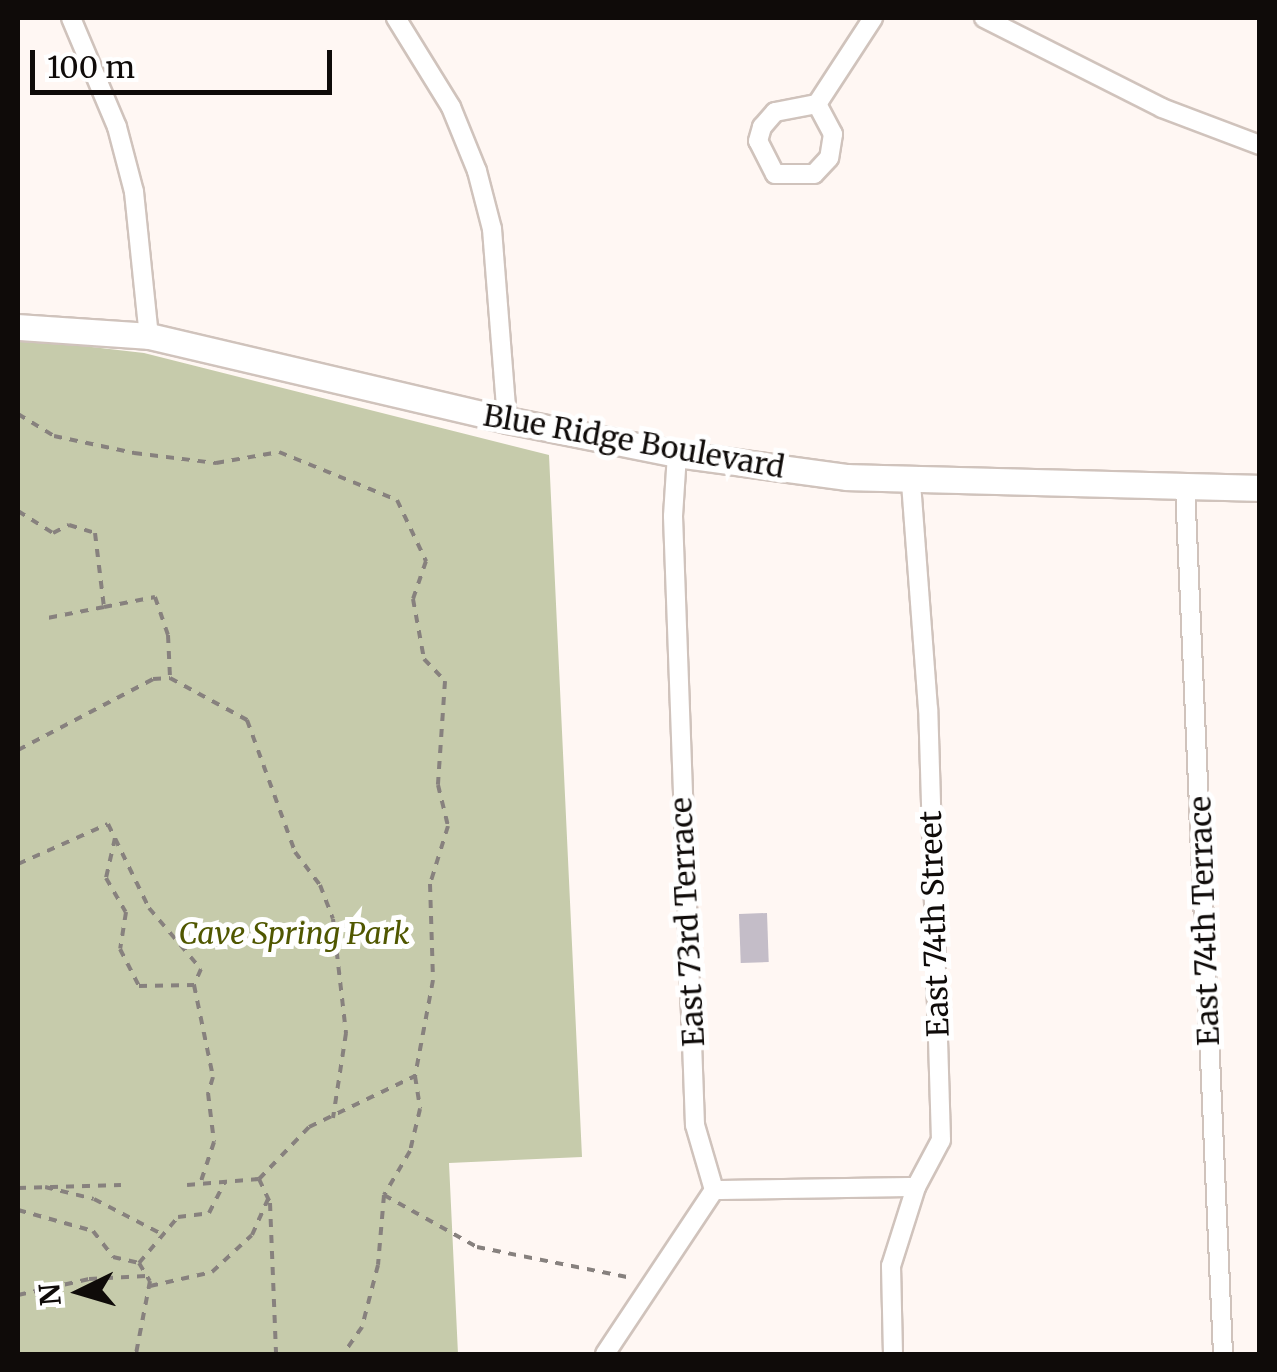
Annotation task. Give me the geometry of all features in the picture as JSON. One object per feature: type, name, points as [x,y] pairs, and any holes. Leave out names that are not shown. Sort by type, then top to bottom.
[{"type":"main road","name":"Blue Ridge Boulevard","points":[[18,326],[149,336],[507,420],[678,454],[911,484],[1260,488]]},
{"type":"street","points":[[71,18],[117,128],[134,192],[149,336]]},
{"type":"street","points":[[396,18],[452,106],[477,170],[492,229],[507,420]]},
{"type":"street","points":[[817,104],[833,134],[828,158],[814,174],[775,174],[758,141],[762,127],[776,112],[817,104],[873,18]]},
{"type":"street","points":[[984,18],[1162,108],[1260,145]]},
{"type":"street","name":"East 73rd Terrace","points":[[678,454],[673,516],[695,1125],[714,1190]]},
{"type":"street","name":"East 74th Street","points":[[894,1354],[891,1266],[916,1187],[941,1140],[928,726],[911,484]]},
{"type":"street","name":"East 74th Terrace","points":[[1185,487],[1223,1354]]},
{"type":"street","points":[[605,1354],[714,1190],[916,1187]]},
{"type":"path","points":[[18,414],[54,436],[134,454],[216,463],[279,452],[396,500],[426,561],[413,599],[424,659],[446,681],[438,785],[448,826],[430,884],[432,980],[416,1076],[420,1108],[410,1151],[384,1194],[374,1280],[362,1327],[343,1354]]},
{"type":"path","points":[[18,511],[53,533],[68,525],[95,533],[104,608]]},
{"type":"path","points":[[42,620],[155,597],[168,635],[170,678]]},
{"type":"path","points":[[18,750],[138,682],[170,678],[246,720],[295,852],[320,886],[333,919],[346,1032],[333,1118]]},
{"type":"path","points":[[18,864],[108,824],[149,908],[201,968],[194,985],[214,1077],[208,1093],[214,1142],[200,1184]]},
{"type":"path","points":[[115,836],[106,878],[126,912],[120,949],[132,974],[139,986],[194,985]]},
{"type":"path","points":[[187,1185],[260,1179],[310,1127],[416,1076]]},
{"type":"path","points":[[260,1179],[268,1199],[276,1354]]},
{"type":"path","points":[[138,1263],[160,1233],[178,1217],[209,1213],[225,1182]]},
{"type":"path","points":[[18,1188],[121,1185]]},
{"type":"path","points":[[45,1187],[94,1199],[160,1233]]},
{"type":"path","points":[[384,1194],[477,1246],[650,1282]]},
{"type":"path","points":[[150,1286],[212,1272],[252,1236],[268,1199]]},
{"type":"path","points":[[18,1210],[93,1231],[113,1257],[138,1263],[150,1286],[136,1354]]},
{"type":"path","points":[[18,1296],[89,1279],[147,1276]]},
{"type":"green space","name":"Cave Spring Park","points":[[31,340],[144,353],[549,455],[582,1157],[449,1163],[458,1354],[18,1354],[18,342]]},
{"type":"building","points":[[767,913],[769,962],[741,963],[739,914]]}]
